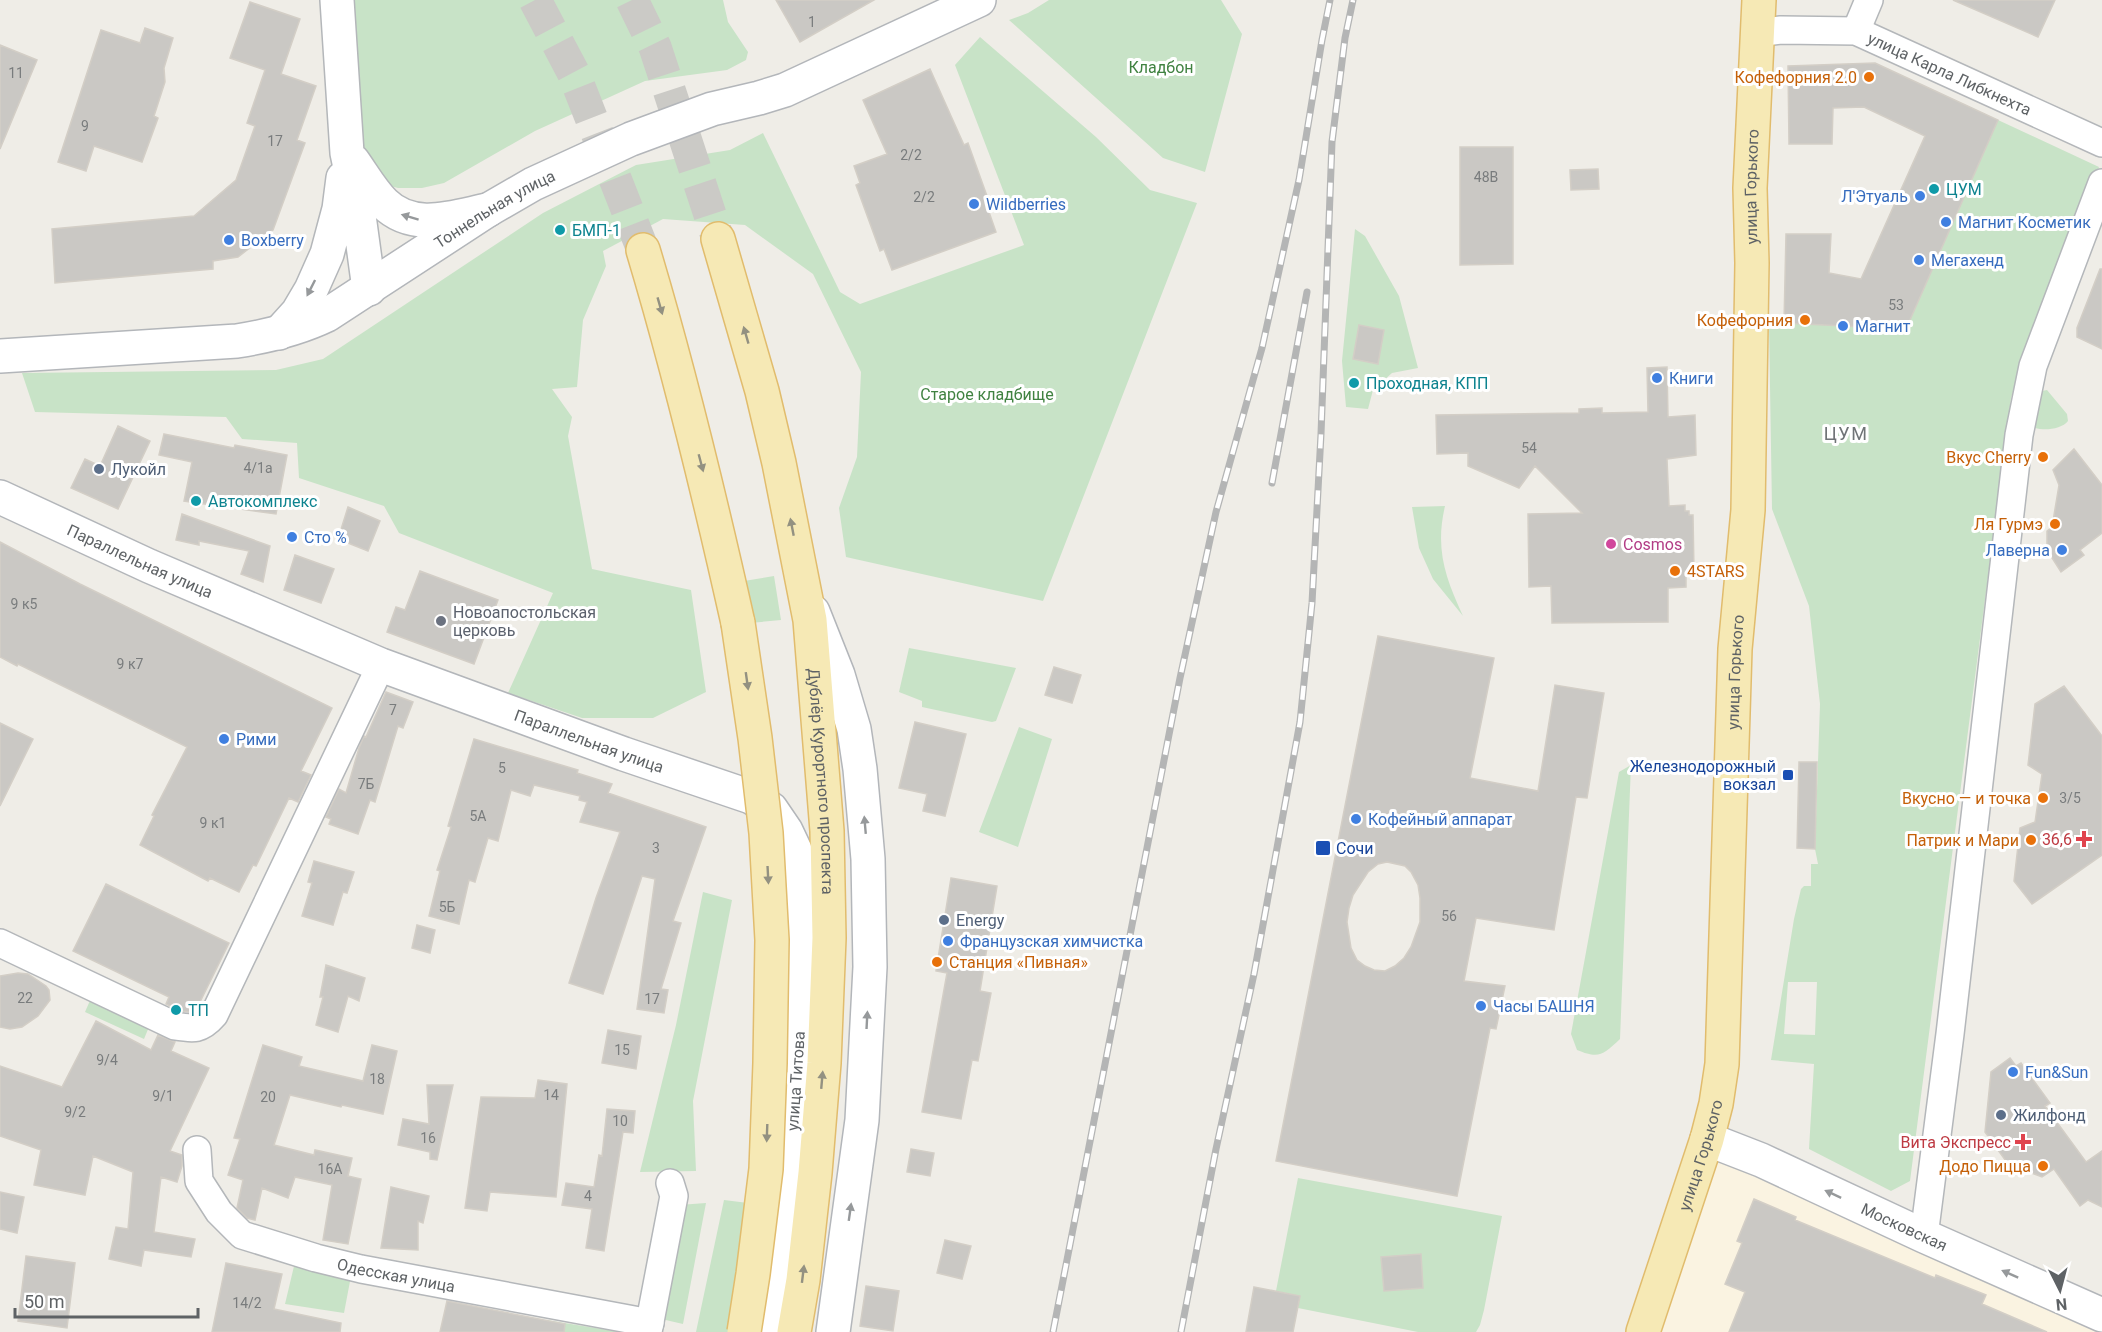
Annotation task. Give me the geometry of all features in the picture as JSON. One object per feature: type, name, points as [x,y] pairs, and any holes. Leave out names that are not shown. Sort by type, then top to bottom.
[{"type":"main road","points":[[337,0],[346,153],[357,201],[360,294]]},
{"type":"main road","name":"Тоннельная улица","points":[[0,356],[237,341],[306,325],[360,294],[488,210],[533,184],[631,139],[712,109],[785,90],[979,0]]},
{"type":"main road","name":"улица Горького","points":[[1643,1332],[1707,1139],[1716,1104],[1722,1064],[1735,649],[1748,510],[1752,263],[1750,188],[1759,0]]},
{"type":"main road","points":[[279,333],[298,312],[327,254],[339,209],[346,153]]},
{"type":"main road","points":[[346,153],[386,204],[405,216],[428,221],[488,210]]},
{"type":"main road","points":[[339,209],[344,276],[360,294]]},
{"type":"main road","name":"Дублёр Курортного проспекта","points":[[718,239],[774,443],[803,584],[810,620],[824,784],[829,938],[824,1063],[815,1173],[803,1280],[794,1332]]},
{"type":"main road","points":[[644,250],[705,476],[738,623],[766,833],[772,940],[766,1169],[744,1332]]},
{"type":"main road","name":"Параллельная улица","points":[[0,497],[159,570],[381,665],[624,754],[751,797],[771,809],[786,831]]},
{"type":"main road","points":[[803,584],[838,675],[854,729],[868,859],[870,967],[862,1120],[833,1332]]},
{"type":"main road","name":"улица Титова","points":[[768,1332],[777,1274],[801,1057],[797,872],[795,850],[786,831]]},
{"type":"main road","name":"Московская","points":[[1707,1139],[1761,1160],[2102,1315]]},
{"type":"street","points":[[1856,31],[1869,0]]},
{"type":"street","name":"улица Карла Либкнехта","points":[[1757,33],[1781,30],[1856,31],[2102,142]]},
{"type":"street","points":[[1924,1236],[1949,1046],[2019,435],[2033,366],[2102,183]]},
{"type":"street","points":[[0,942],[175,1026],[199,1028],[207,1023],[214,1015],[381,665]]},
{"type":"street","name":"Одесская улица","points":[[197,1150],[199,1181],[219,1212],[242,1235],[361,1269],[649,1327],[674,1196],[670,1183]]},
{"type":"shaded area","points":[[1714,1155],[2102,1328],[2102,1332],[1659,1332]]},
{"type":"green space","points":[[352,0],[723,0],[728,22],[748,52],[746,60],[727,70],[645,81],[535,131],[444,183],[422,188],[398,188],[383,184],[357,141]]},
{"type":"green space","name":"Кладбон","points":[[1049,0],[1221,0],[1242,34],[1205,172],[1163,158],[1009,20],[1028,13]]},
{"type":"green space","name":"Старое кладбище","points":[[980,37],[1096,137],[1150,190],[1197,203],[1043,601],[846,557],[839,508],[857,457],[861,372],[813,274],[745,225],[663,219],[603,251],[606,266],[583,320],[577,387],[552,389],[572,417],[568,436],[592,569],[691,590],[706,692],[653,718],[582,718],[508,693],[553,593],[399,533],[384,506],[299,478],[297,443],[242,439],[226,417],[35,412],[22,373],[276,370],[323,359],[543,213],[636,165],[730,150],[763,133],[840,292],[860,304],[1024,245],[955,65]]},
{"type":"green space","points":[[1998,120],[2099,167],[2029,341],[2011,398],[1910,1181],[1891,1191],[1809,1149],[1814,1064],[1771,1060],[1801,889],[1804,886],[1811,886],[1811,864],[1818,864],[1815,849],[1820,704],[1809,606],[1772,509],[1769,324],[1906,329]],"holes":[[[1788,982],[1817,982],[1815,1035],[1784,1034]]]},
{"type":"green space","points":[[1355,229],[1365,236],[1399,296],[1418,368],[1392,373],[1373,390],[1368,409],[1346,407],[1342,361]]},
{"type":"green space","points":[[2047,390],[2067,414],[2068,421],[2053,429],[2035,428],[2034,423],[2042,391]]},
{"type":"green space","points":[[1445,506],[1441,536],[1444,562],[1451,588],[1463,616],[1433,579],[1419,548],[1412,507]]},
{"type":"green space","points":[[774,576],[781,620],[750,623],[744,581]]},
{"type":"green space","points":[[909,648],[1016,668],[996,721],[922,707],[922,701],[899,692]]},
{"type":"green space","points":[[1019,727],[1052,739],[1018,847],[979,832]]},
{"type":"green space","points":[[1631,765],[1620,1039],[1605,1052],[1596,1055],[1577,1050],[1571,1034],[1619,772]]},
{"type":"green space","points":[[703,892],[732,900],[693,1101],[696,1171],[640,1172],[676,1025]]},
{"type":"green space","points":[[92,996],[151,1022],[144,1039],[85,1012]]},
{"type":"green space","points":[[1298,1178],[1502,1216],[1484,1310],[1476,1332],[1418,1332],[1298,1308],[1300,1296],[1276,1291]]},
{"type":"green space","points":[[724,1200],[748,1203],[729,1332],[696,1332]]},
{"type":"green space","points":[[706,1203],[683,1324],[657,1318],[679,1205]]},
{"type":"green space","points":[[295,1262],[351,1276],[344,1313],[285,1304]]},
{"type":"green space","points":[[546,1320],[620,1332],[542,1332]]},
{"type":"building","points":[[776,0],[874,0],[800,42]]},
{"type":"building","points":[[1953,0],[2055,0],[2038,37]]},
{"type":"building","points":[[250,2],[300,19],[281,74],[316,86],[297,140],[305,143],[273,230],[238,257],[213,261],[213,269],[55,283],[52,229],[194,216],[236,180],[255,126],[247,123],[265,70],[230,58]]},
{"type":"building","points":[[145,28],[173,38],[164,68],[165,82],[154,116],[158,118],[142,162],[94,146],[86,171],[58,162],[101,30],[140,43]]},
{"type":"building","points":[[0,45],[37,60],[0,149]]},
{"type":"building","name":"ЦУМ","points":[[1875,63],[1998,120],[1906,329],[1784,323],[1786,234],[1831,234],[1829,273],[1861,279],[1925,136],[1864,107],[1833,108],[1832,144],[1789,144],[1788,66]]},
{"type":"building","points":[[930,69],[964,145],[968,143],[992,210],[989,212],[996,232],[892,270],[884,249],[880,251],[856,185],[860,183],[854,166],[887,154],[863,100]]},
{"type":"building","points":[[1460,147],[1513,147],[1513,264],[1460,265]]},
{"type":"building","points":[[1598,169],[1599,189],[1571,190],[1570,170]]},
{"type":"building","points":[[2100,269],[2102,269],[2102,349],[2077,337],[2077,328]]},
{"type":"building","points":[[1359,325],[1384,330],[1378,364],[1353,359]]},
{"type":"building","points":[[1667,367],[1668,417],[1695,415],[1696,455],[1667,459],[1669,506],[1685,505],[1685,511],[1693,515],[1694,572],[1686,573],[1686,587],[1668,588],[1668,622],[1552,623],[1551,586],[1529,587],[1528,514],[1582,513],[1535,466],[1519,488],[1468,466],[1468,453],[1437,454],[1436,415],[1579,413],[1579,409],[1602,408],[1602,413],[1648,412],[1647,368]]},
{"type":"building","name":"Лукойл","points":[[118,426],[150,441],[118,509],[71,488],[85,459],[100,466]]},
{"type":"building","points":[[164,434],[234,448],[235,445],[287,455],[276,514],[184,501],[192,462],[159,455]]},
{"type":"building","points":[[2074,449],[2102,485],[2102,533],[2080,550],[2084,555],[2061,572],[2047,550],[2047,531],[2052,527],[2059,485],[2053,470]]},
{"type":"building","points":[[348,507],[380,521],[368,551],[338,539]]},
{"type":"building","points":[[182,514],[270,546],[263,582],[241,574],[249,551],[199,541],[199,545],[176,540]]},
{"type":"building","points":[[0,542],[332,708],[301,771],[311,775],[298,802],[289,798],[256,866],[253,865],[239,892],[210,878],[208,881],[140,845],[154,816],[152,815],[187,747],[0,657]]},
{"type":"building","points":[[295,555],[334,569],[321,603],[284,590]]},
{"type":"building","name":"Новоапостольская церковь","points":[[420,571],[498,600],[474,664],[387,632],[396,607],[405,610]]},
{"type":"building","name":"Сочи","points":[[1378,636],[1494,658],[1470,778],[1538,791],[1555,685],[1604,693],[1587,798],[1576,797],[1554,930],[1476,918],[1464,981],[1505,986],[1496,1029],[1490,1028],[1457,1196],[1276,1161]],"holes":[[[1387,862],[1405,866],[1418,885],[1420,922],[1411,947],[1404,958],[1385,971],[1374,970],[1357,960],[1351,948],[1347,922],[1349,908],[1353,895],[1368,872],[1378,864]]]},
{"type":"building","points":[[1054,667],[1081,675],[1072,703],[1045,695]]},
{"type":"building","points":[[2064,686],[2102,736],[2102,855],[2032,904],[2014,881],[2020,828],[2035,822],[2042,774],[2028,765],[2035,704]]},
{"type":"building","points":[[386,692],[413,702],[403,728],[398,726],[375,802],[370,800],[358,834],[329,824],[331,819],[326,817],[339,789],[346,793],[359,748]]},
{"type":"building","points":[[915,722],[966,734],[945,816],[923,811],[927,794],[899,788]]},
{"type":"building","points":[[0,723],[33,739],[0,806]]},
{"type":"building","points":[[474,739],[578,770],[577,773],[612,784],[608,793],[706,827],[673,921],[681,923],[661,989],[668,990],[664,1013],[637,1009],[655,879],[642,876],[603,994],[569,983],[620,832],[580,822],[587,802],[579,800],[580,796],[534,785],[530,796],[511,790],[498,841],[488,838],[475,882],[469,880],[459,924],[429,916],[440,871],[437,870],[451,827],[448,826]]},
{"type":"building","points":[[1799,762],[1817,762],[1815,849],[1797,848]]},
{"type":"building","points":[[314,861],[354,872],[347,893],[343,892],[333,925],[302,916],[312,883],[308,882]]},
{"type":"building","points":[[951,878],[997,886],[980,991],[991,993],[978,1061],[972,1060],[961,1119],[922,1112],[947,973],[936,971]]},
{"type":"building","points":[[106,884],[229,943],[196,1010],[191,1008],[190,1012],[180,1011],[166,1004],[169,997],[73,951]]},
{"type":"building","points":[[417,925],[435,930],[430,953],[412,948]]},
{"type":"building","points":[[326,965],[365,978],[359,1001],[348,996],[338,1032],[316,1025],[323,997],[320,997]]},
{"type":"building","points":[[28,974],[46,986],[50,1000],[38,1016],[22,1027],[10,1029],[0,1027],[0,976]]},
{"type":"building","points":[[96,1021],[151,1050],[158,1035],[175,1042],[171,1051],[209,1068],[170,1151],[182,1155],[182,1166],[177,1182],[161,1177],[154,1232],[195,1239],[191,1257],[144,1250],[141,1266],[109,1259],[116,1227],[128,1229],[133,1172],[93,1156],[85,1195],[34,1185],[41,1150],[0,1136],[0,1066],[62,1087]]},
{"type":"building","points":[[608,1030],[641,1036],[636,1069],[602,1063]]},
{"type":"building","points":[[263,1045],[302,1057],[299,1066],[363,1081],[372,1045],[397,1051],[383,1114],[290,1095],[274,1145],[314,1155],[315,1150],[352,1158],[348,1176],[361,1179],[348,1244],[323,1240],[332,1185],[295,1177],[288,1198],[262,1188],[255,1220],[247,1218],[237,1208],[243,1180],[228,1175],[240,1139],[234,1138]]},
{"type":"building","points":[[2010,1058],[2016,1066],[2021,1063],[2050,1103],[2045,1106],[2086,1162],[2102,1151],[2102,1207],[2088,1200],[2080,1206],[2054,1169],[2042,1177],[2008,1164],[1985,1132],[1991,1072]]},
{"type":"building","points":[[538,1080],[567,1084],[556,1197],[490,1192],[487,1211],[465,1208],[481,1097],[535,1098]]},
{"type":"building","points":[[427,1085],[453,1085],[437,1160],[430,1159],[430,1152],[398,1145],[403,1119],[429,1124]]},
{"type":"building","points":[[607,1109],[635,1111],[633,1133],[623,1132],[604,1251],[586,1248],[592,1209],[562,1205],[566,1183],[594,1187],[599,1155],[602,1156]]},
{"type":"building","points":[[911,1149],[934,1153],[930,1176],[907,1172]]},
{"type":"building","points":[[391,1187],[429,1196],[423,1223],[418,1221],[418,1250],[381,1248]]},
{"type":"building","points":[[0,1192],[24,1197],[17,1233],[0,1229]]},
{"type":"building","points":[[1754,1199],[1796,1217],[1795,1220],[1935,1278],[1936,1275],[1986,1295],[1982,1304],[2047,1332],[1729,1332],[1745,1292],[1725,1284],[1742,1243],[1737,1241]]},
{"type":"building","points":[[945,1240],[971,1246],[962,1279],[937,1273]]},
{"type":"building","points":[[1421,1254],[1423,1288],[1384,1291],[1381,1257]]},
{"type":"building","points":[[26,1256],[75,1263],[67,1328],[18,1321]]},
{"type":"building","points":[[226,1263],[282,1274],[274,1309],[341,1323],[340,1332],[212,1332]]},
{"type":"building","points":[[866,1286],[899,1291],[893,1331],[860,1326]]},
{"type":"building","points":[[1254,1287],[1300,1296],[1293,1332],[1246,1332]]},
{"type":"building","points":[[447,1301],[565,1324],[564,1332],[440,1332]]},
{"type":"tunnel","points":[[535,0],[574,74],[643,250]]},
{"type":"tunnel","points":[[632,0],[655,47],[718,239]]},
{"type":"railway","points":[[1053,1332],[1180,678],[1216,512],[1262,348],[1299,180],[1330,0]]},
{"type":"railway","points":[[1181,1332],[1216,1149],[1254,974],[1300,722],[1312,603],[1332,142],[1345,38],[1353,0]]},
{"type":"railway","points":[[1272,483],[1307,292]]},
{"type":"place","name":"Кофефорния 2.0","points":[[1869,77]]},
{"type":"place","name":"ЦУМ","points":[[1934,189]]},
{"type":"place","name":"Л'Этуаль","points":[[1920,196]]},
{"type":"place","name":"Wildberries","points":[[974,204]]},
{"type":"place","name":"Магнит Косметик","points":[[1946,222]]},
{"type":"place","name":"БМП-1","points":[[560,230]]},
{"type":"place","name":"Boxberry","points":[[229,240]]},
{"type":"place","name":"Мегахенд","points":[[1919,260]]},
{"type":"place","name":"Кофефорния","points":[[1805,320]]},
{"type":"place","name":"Магнит","points":[[1843,326]]},
{"type":"place","name":"Книги","points":[[1657,378]]},
{"type":"place","name":"Проходная, КПП","points":[[1354,383]]},
{"type":"place","name":"Вкус Cherry","points":[[2043,457]]},
{"type":"place","name":"Лукойл","points":[[99,469]]},
{"type":"place","name":"Автокомплекс","points":[[196,501]]},
{"type":"place","name":"Ля Гурмэ","points":[[2055,524]]},
{"type":"place","name":"Сто %","points":[[292,537]]},
{"type":"place","name":"Cosmos","points":[[1611,544]]},
{"type":"place","name":"Лаверна","points":[[2062,550]]},
{"type":"place","name":"4STARS","points":[[1675,571]]},
{"type":"place","name":"Новоапостольская церковь","points":[[441,621]]},
{"type":"place","name":"Рими","points":[[224,739]]},
{"type":"place","name":"Железнодорожный вокзал","points":[[1788,775]]},
{"type":"place","name":"Вкусно — и точка","points":[[2043,798]]},
{"type":"place","name":"Кофейный аппарат","points":[[1356,819]]},
{"type":"place","name":"36,6","points":[[2084,839]]},
{"type":"place","name":"Патрик и Мари","points":[[2031,840]]},
{"type":"place","name":"Сочи","points":[[1323,848]]},
{"type":"place","name":"Energy","points":[[944,920]]},
{"type":"place","name":"Французская химчистка","points":[[948,941]]},
{"type":"place","name":"Станция «Пивная»","points":[[937,962]]},
{"type":"place","name":"Часы БАШНЯ","points":[[1481,1006]]},
{"type":"place","name":"ТП","points":[[176,1010]]},
{"type":"place","name":"Fun&Sun","points":[[2013,1072]]},
{"type":"place","name":"Жилфонд","points":[[2001,1115]]},
{"type":"place","name":"Вита Экспресс","points":[[2023,1142]]},
{"type":"place","name":"Додо Пицца","points":[[2043,1166]]},
{"type":"district","name":"ЦУМ","points":[[1846,433]]}]
